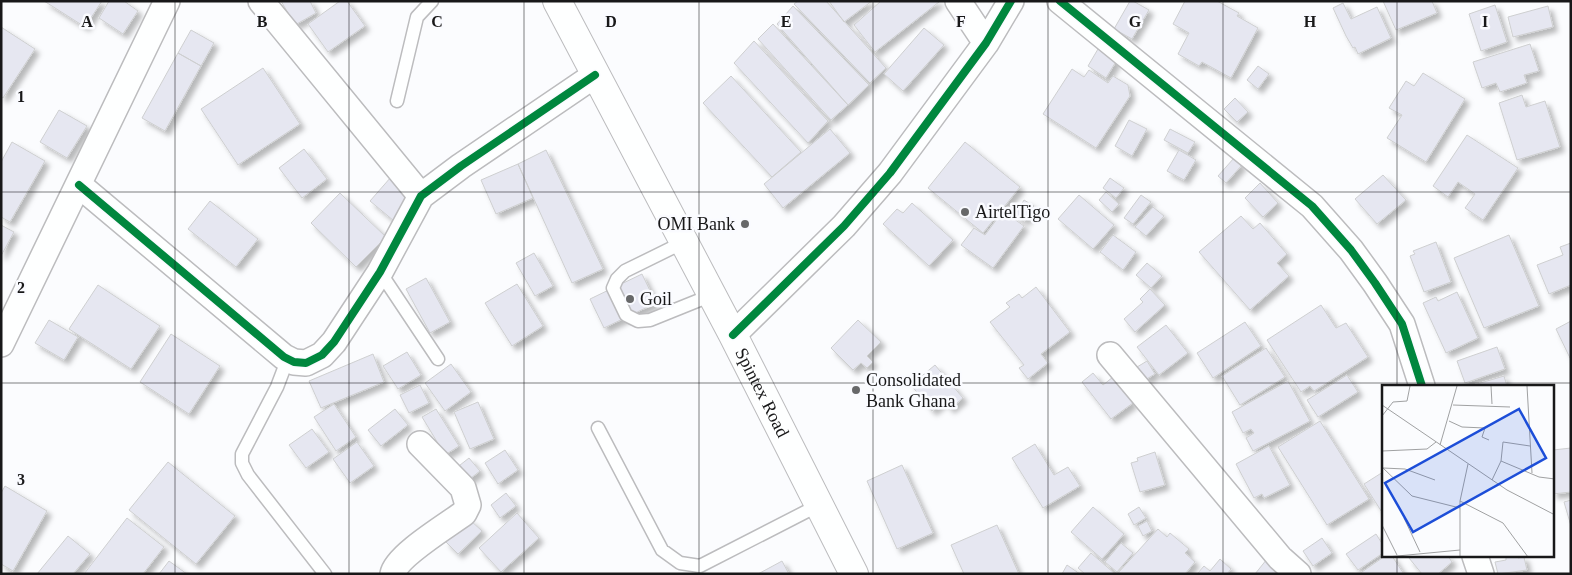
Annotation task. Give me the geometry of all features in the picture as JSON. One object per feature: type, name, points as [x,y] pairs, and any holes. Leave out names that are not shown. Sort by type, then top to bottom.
[{"type":"main road","name":"Spintex Road","points":[[557,1],[733,335],[854,574]]},
{"type":"street","points":[[1,344],[167,1]]},
{"type":"street","points":[[261,1],[420,196]]},
{"type":"street","points":[[958,1],[986,43]]},
{"type":"street","points":[[733,335],[844,226],[890,173],[986,43],[1011,1]]},
{"type":"street","points":[[1060,1],[1312,206],[1351,250],[1402,324],[1422,385]]},
{"type":"street","points":[[79,185],[288,358],[294,362],[306,363],[322,354],[334,342],[380,272],[420,196],[595,75]]},
{"type":"street","points":[[1110,355],[1280,558],[1298,574]]},
{"type":"street","points":[[393,574],[402,557],[464,513],[468,505],[463,488],[420,444]]},
{"type":"street","points":[[1476,558],[1481,574]]},
{"type":"lane","points":[[397,101],[416,17],[432,1]]},
{"type":"lane","points":[[684,242],[625,271],[617,279],[613,288],[626,315],[638,321],[650,320],[712,295]]},
{"type":"lane","points":[[380,272],[438,359]]},
{"type":"lane","points":[[288,358],[277,387],[242,454],[242,463],[248,475],[325,574]]},
{"type":"lane","points":[[598,428],[662,550],[680,563],[700,566],[819,505]]},
{"type":"building","points":[[44,1],[102,1],[85,27]]},
{"type":"building","points":[[109,1],[124,1],[138,11],[123,34],[99,18]]},
{"type":"building","points":[[281,1],[310,1],[316,13],[295,25]]},
{"type":"building","points":[[340,1],[347,1],[365,26],[328,52],[308,24]]},
{"type":"building","points":[[798,1],[826,1],[886,68],[870,83],[794,4]]},
{"type":"building","points":[[829,1],[872,1],[844,22]]},
{"type":"building","points":[[881,1],[939,2],[875,52],[854,25]]},
{"type":"building","points":[[1130,1],[1149,10],[1132,39],[1114,29]]},
{"type":"building","points":[[1185,1],[1217,1],[1239,13],[1237,16],[1258,28],[1231,78],[1202,62],[1199,66],[1178,54],[1189,33],[1173,24]]},
{"type":"building","points":[[1383,1],[1432,1],[1437,13],[1396,30]]},
{"type":"building","points":[[1343,3],[1351,19],[1377,7],[1391,38],[1358,54],[1346,36],[1333,8]]},
{"type":"building","points":[[1495,5],[1507,42],[1481,51],[1469,14]]},
{"type":"building","points":[[793,6],[869,85],[848,105],[777,24]]},
{"type":"building","points":[[1548,6],[1553,27],[1513,37],[1508,17]]},
{"type":"building","points":[[773,24],[848,105],[831,120],[758,39]]},
{"type":"building","points":[[1,27],[35,49],[3,98],[1,97]]},
{"type":"building","points":[[924,28],[944,45],[903,91],[884,74]]},
{"type":"building","points":[[191,30],[214,43],[201,66],[178,53]]},
{"type":"building","points":[[754,41],[828,121],[808,143],[734,63]]},
{"type":"building","points":[[1530,44],[1539,71],[1524,75],[1527,83],[1500,92],[1496,83],[1482,88],[1473,62]]},
{"type":"building","points":[[1098,49],[1117,60],[1106,78],[1088,66]]},
{"type":"building","points":[[178,53],[201,66],[165,131],[142,118]]},
{"type":"building","points":[[1258,66],[1269,74],[1258,89],[1247,80]]},
{"type":"building","points":[[263,68],[300,124],[238,165],[201,109]]},
{"type":"building","points":[[1072,69],[1084,77],[1089,70],[1108,83],[1113,76],[1128,85],[1130,96],[1096,148],[1043,114]]},
{"type":"building","points":[[1423,73],[1465,99],[1426,162],[1387,138],[1402,115],[1389,108],[1406,81],[1414,86]]},
{"type":"building","points":[[731,76],[801,152],[772,177],[703,103]]},
{"type":"building","points":[[1522,95],[1526,107],[1545,101],[1560,147],[1517,160],[1499,103]]},
{"type":"building","points":[[1235,98],[1248,112],[1237,122],[1224,109]]},
{"type":"building","points":[[59,110],[87,126],[67,158],[40,142]]},
{"type":"building","points":[[1129,120],[1147,129],[1132,156],[1115,146]]},
{"type":"building","points":[[830,129],[850,153],[783,208],[764,184]]},
{"type":"building","points":[[1170,129],[1195,142],[1188,153],[1164,140]]},
{"type":"building","points":[[1467,135],[1518,168],[1483,220],[1465,208],[1475,194],[1458,182],[1448,197],[1433,186]]},
{"type":"building","points":[[12,142],[45,161],[10,222],[1,217],[1,162]]},
{"type":"building","points":[[965,142],[1020,187],[983,233],[928,188]]},
{"type":"building","points":[[304,149],[327,179],[302,198],[279,168]]},
{"type":"building","points":[[546,150],[603,269],[572,283],[518,164]]},
{"type":"building","points":[[1179,150],[1196,160],[1184,180],[1167,171]]},
{"type":"building","points":[[1234,158],[1242,165],[1226,183],[1218,176]]},
{"type":"building","points":[[518,164],[533,198],[496,214],[481,180]]},
{"type":"building","points":[[1383,175],[1406,200],[1377,224],[1355,199]]},
{"type":"building","points":[[391,177],[415,197],[394,221],[370,201]]},
{"type":"building","points":[[1110,178],[1124,188],[1116,198],[1103,188]]},
{"type":"building","points":[[1260,183],[1278,203],[1263,217],[1245,198]]},
{"type":"building","points":[[1106,192],[1119,204],[1112,212],[1099,200]]},
{"type":"building","points":[[340,193],[386,237],[356,267],[311,223]]},
{"type":"building","points":[[1079,195],[1114,225],[1093,249],[1058,219]]},
{"type":"building","points":[[1141,195],[1151,202],[1133,224],[1124,218]]},
{"type":"building","points":[[1024,200],[1034,206],[1025,221],[1015,215]]},
{"type":"building","points":[[210,201],[258,239],[236,267],[188,229]]},
{"type":"building","points":[[912,203],[953,240],[929,266],[883,224],[897,209],[903,213]]},
{"type":"building","points":[[1153,207],[1164,216],[1146,236],[1135,227]]},
{"type":"building","points":[[1003,211],[1024,226],[993,268],[961,245],[974,228],[985,235]]},
{"type":"building","points":[[1241,216],[1253,229],[1260,223],[1287,254],[1277,263],[1289,276],[1250,310],[1199,252]]},
{"type":"building","points":[[1,225],[14,232],[1,256]]},
{"type":"building","points":[[1113,235],[1136,252],[1123,270],[1100,252]]},
{"type":"building","points":[[1509,235],[1539,306],[1484,328],[1454,258]]},
{"type":"building","points":[[1436,242],[1451,282],[1424,292],[1410,256],[1415,254],[1413,251]]},
{"type":"building","points":[[1571,243],[1571,285],[1549,294],[1537,265],[1563,255],[1560,247]]},
{"type":"building","points":[[534,253],[553,286],[535,296],[516,263]]},
{"type":"building","points":[[1147,263],[1162,276],[1151,288],[1136,275]]},
{"type":"building","points":[[642,274],[656,303],[604,328],[590,299]]},
{"type":"building","points":[[426,278],[450,322],[430,333],[406,289]]},
{"type":"building","points":[[517,284],[543,326],[512,346],[485,303]]},
{"type":"building","points":[[98,285],[160,326],[131,369],[69,329]]},
{"type":"building","points":[[1036,287],[1070,332],[1041,354],[1048,363],[1028,379],[1019,368],[1024,365],[990,322],[1010,307],[1006,303],[1019,294],[1022,298]]},
{"type":"building","points":[[1150,289],[1165,305],[1135,332],[1124,319],[1143,302],[1140,299]]},
{"type":"building","points":[[1457,292],[1478,338],[1446,353],[1423,303],[1436,297],[1438,301]]},
{"type":"building","points":[[1321,305],[1336,328],[1346,323],[1368,357],[1314,391],[1310,386],[1301,392],[1267,340]]},
{"type":"building","points":[[49,320],[78,337],[64,360],[35,343]]},
{"type":"building","points":[[858,320],[881,342],[867,356],[873,362],[867,368],[861,363],[853,370],[831,348]]},
{"type":"building","points":[[1571,321],[1571,358],[1570,358],[1556,329]]},
{"type":"building","points":[[1245,322],[1261,346],[1213,378],[1197,353]]},
{"type":"building","points":[[1166,325],[1188,353],[1159,375],[1137,347]]},
{"type":"building","points":[[171,334],[220,366],[189,414],[140,382]]},
{"type":"building","points":[[1497,347],[1505,369],[1465,383],[1457,361]]},
{"type":"building","points":[[1266,348],[1285,377],[1240,405],[1222,376]]},
{"type":"building","points":[[407,352],[421,375],[398,389],[383,366]]},
{"type":"building","points":[[373,354],[384,382],[321,408],[309,381]]},
{"type":"building","points":[[1147,361],[1155,374],[1145,380],[1137,367]]},
{"type":"building","points":[[451,364],[471,392],[445,411],[425,383]]},
{"type":"building","points":[[935,365],[963,398],[950,409],[944,401],[932,411],[911,385]]},
{"type":"building","points":[[1093,373],[1103,385],[1113,377],[1133,403],[1111,419],[1082,382]]},
{"type":"building","points":[[1347,375],[1358,392],[1318,417],[1307,400]]},
{"type":"building","points":[[1504,376],[1507,385],[1473,385]]},
{"type":"building","points":[[1288,381],[1310,421],[1253,451],[1246,438],[1254,433],[1251,429],[1243,433],[1232,412]]},
{"type":"building","points":[[420,385],[429,403],[409,413],[400,395]]},
{"type":"building","points":[[478,402],[494,439],[470,449],[454,412]]},
{"type":"building","points":[[334,404],[356,437],[336,451],[314,417]]},
{"type":"building","points":[[395,409],[408,425],[381,446],[368,430]]},
{"type":"building","points":[[436,409],[459,446],[445,455],[422,417]]},
{"type":"building","points":[[1320,421],[1369,499],[1327,525],[1278,447]]},
{"type":"building","points":[[312,429],[329,452],[306,468],[289,445]]},
{"type":"building","points":[[357,442],[374,466],[350,483],[333,459]]},
{"type":"building","points":[[1035,444],[1054,475],[1068,467],[1080,486],[1043,508],[1012,458]]},
{"type":"building","points":[[1269,446],[1290,485],[1264,498],[1262,494],[1254,498],[1236,464]]},
{"type":"building","points":[[1571,448],[1571,492],[1554,494],[1554,450]]},
{"type":"building","points":[[505,450],[518,470],[498,484],[485,463]]},
{"type":"building","points":[[1155,452],[1165,485],[1140,492],[1131,463],[1138,461],[1137,458]]},
{"type":"building","points":[[469,458],[480,471],[466,482],[455,469]]},
{"type":"building","points":[[168,462],[235,516],[196,564],[129,510]]},
{"type":"building","points":[[902,465],[933,533],[897,549],[867,481]]},
{"type":"building","points":[[1382,473],[1382,512],[1364,484]]},
{"type":"building","points":[[5,486],[47,511],[13,571],[1,564],[1,493]]},
{"type":"building","points":[[506,493],[516,506],[500,518],[491,505]]},
{"type":"building","points":[[1571,500],[1571,526],[1564,502]]},
{"type":"building","points":[[1093,507],[1124,534],[1102,559],[1071,532]]},
{"type":"building","points":[[1139,507],[1146,518],[1134,525],[1128,514]]},
{"type":"building","points":[[517,513],[539,538],[501,572],[479,548]]},
{"type":"building","points":[[127,518],[164,547],[143,574],[84,574]]},
{"type":"building","points":[[469,519],[482,531],[458,554],[445,541]]},
{"type":"building","points":[[1147,521],[1152,531],[1143,536],[1138,526]]},
{"type":"building","points":[[997,525],[1019,574],[964,574],[951,545]]},
{"type":"building","points":[[1158,529],[1167,537],[1170,533],[1189,549],[1185,553],[1195,562],[1185,574],[1118,573]]},
{"type":"building","points":[[1376,534],[1382,543],[1382,554],[1358,570],[1346,554]]},
{"type":"building","points":[[68,536],[90,554],[73,574],[37,574]]},
{"type":"building","points":[[1322,538],[1332,553],[1313,566],[1303,551]]},
{"type":"building","points":[[1121,543],[1133,553],[1117,572],[1105,562]]},
{"type":"building","points":[[1091,553],[1114,574],[1085,574],[1078,568]]},
{"type":"building","points":[[1382,558],[1393,558],[1404,574],[1359,574]]},
{"type":"building","points":[[1409,558],[1449,558],[1452,562],[1438,574],[1422,574]]},
{"type":"building","points":[[1506,558],[1524,558],[1527,570],[1498,574],[1495,562],[1506,560]]},
{"type":"building","points":[[1220,559],[1231,569],[1227,574],[1197,574],[1204,566],[1210,571]]},
{"type":"building","points":[[1267,559],[1286,574],[1255,574]]},
{"type":"building","points":[[169,561],[187,574],[159,574]]},
{"type":"building","points":[[782,561],[789,574],[758,574]]},
{"type":"building","points":[[1067,565],[1080,574],[1062,574]]},
{"type":"cycle path","points":[[733,335],[844,226],[890,173],[986,43],[1011,1]]},
{"type":"cycle path","points":[[1060,1],[1312,206],[1351,250],[1402,324],[1422,385]]},
{"type":"cycle path","points":[[79,185],[284,357],[294,362],[306,363],[322,355],[334,342],[380,272],[421,196],[461,166],[595,75]]},
{"type":"place","name":"AirtelTigo","points":[[965,212]]},
{"type":"place","name":"OMI Bank","points":[[745,224]]},
{"type":"place","name":"Goil","points":[[630,299]]},
{"type":"place","name":"Consolidated Bank Ghana","points":[[856,390]]}]
